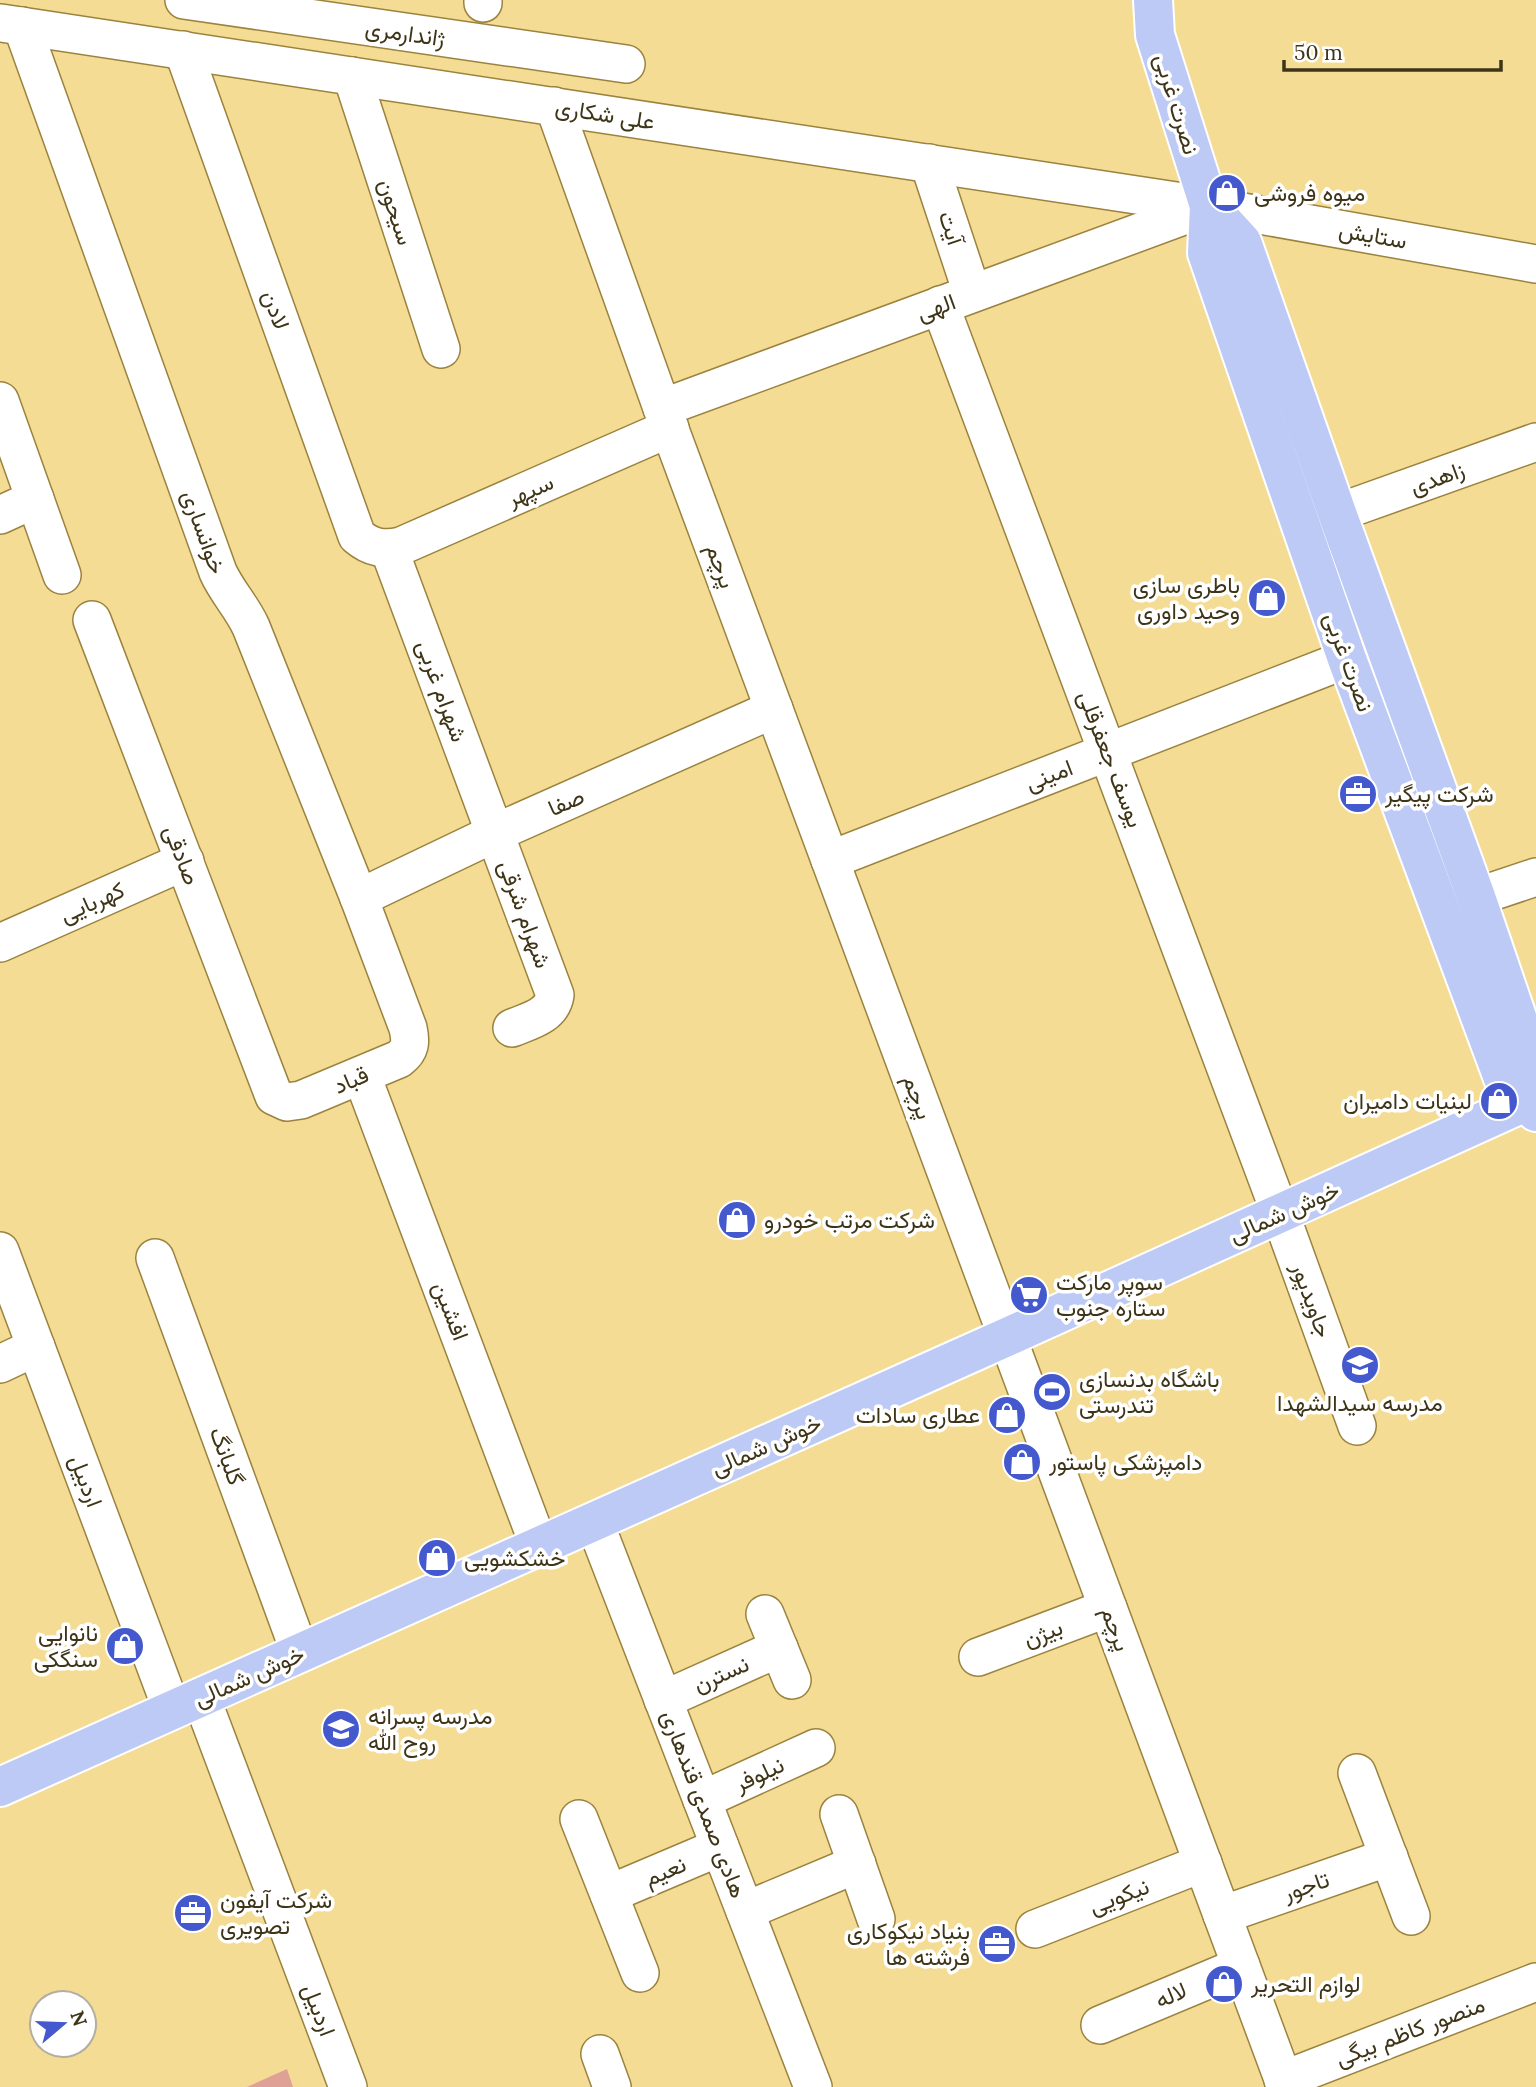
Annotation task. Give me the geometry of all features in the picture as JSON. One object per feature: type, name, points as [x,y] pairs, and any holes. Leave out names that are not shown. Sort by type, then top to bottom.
[{"type":"main road","name":"نصرت غربی","points":[[1153,0],[1155,35],[1209,206],[1207,253],[1347,659],[1503,1078],[1534,1105]]},
{"type":"main road","name":"نصرت غربی","points":[[1209,206],[1242,242],[1534,1067],[1534,1105]]},
{"type":"main road","name":"خوش شمالی","points":[[0,1787],[1280,1213],[1534,1105]]},
{"type":"street","name":"ژاندارمری","points":[[184,0],[626,64]]},
{"type":"street","name":"علی شکاری","points":[[11,24],[1209,206]]},
{"type":"street","name":"خوانساری","points":[[11,24],[218,572],[251,627],[408,1028]]},
{"type":"street","name":"لادن","points":[[183,50],[357,536],[365,543],[389,549]]},
{"type":"street","name":"سیحون","points":[[352,76],[441,349]]},
{"type":"street","name":"پرچم","points":[[554,106],[666,418],[1284,2083]]},
{"type":"street","name":"آیت","points":[[929,163],[956,299]]},
{"type":"street","name":"ستایش","points":[[1209,206],[1536,264]]},
{"type":"street","name":"الهی","points":[[666,418],[956,299],[1209,206]]},
{"type":"street","name":"یوسف جعفرقلی","points":[[956,299],[1108,752],[1280,1213]]},
{"type":"street","points":[[0,401],[62,575]]},
{"type":"street","name":"سپهر","points":[[389,549],[401,546],[666,418]]},
{"type":"street","name":"زاهدی","points":[[1338,513],[1536,442]]},
{"type":"street","points":[[0,515],[35,499]]},
{"type":"street","name":"شهرام غربی","points":[[389,549],[495,833]]},
{"type":"street","name":"صادقی","points":[[92,620],[271,1092]]},
{"type":"street","name":"امینی","points":[[830,860],[1347,659]]},
{"type":"street","name":"صفا","points":[[359,898],[495,833],[774,709]]},
{"type":"street","name":"شهرام شرقی","points":[[495,833],[555,995],[549,1011],[512,1028]]},
{"type":"street","name":"کهربایی","points":[[0,943],[185,861]]},
{"type":"street","points":[[1476,897],[1536,877]]},
{"type":"street","name":"قباد","points":[[271,1092],[278,1100],[296,1101],[399,1059],[409,1050],[411,1044],[408,1028]]},
{"type":"street","name":"افشین","points":[[362,1076],[539,1546]]},
{"type":"street","name":"جاویدپور","points":[[1280,1213],[1357,1426]]},
{"type":"street","name":"اردبیل","points":[[0,1251],[36,1347],[348,2087]]},
{"type":"street","name":"گلبانگ","points":[[155,1258],[300,1653]]},
{"type":"street","points":[[0,1364],[36,1347]]},
{"type":"street","name":"هادی صمدی قندهاری","points":[[594,1521],[813,2087]]},
{"type":"street","name":"بیژن","points":[[978,1657],[1108,1608]]},
{"type":"street","name":"نسترن","points":[[663,1700],[786,1664],[765,1614]]},
{"type":"street","name":"نیلوفر","points":[[702,1800],[816,1748]]},
{"type":"street","points":[[1357,1773],[1410,1916]]},
{"type":"street","points":[[839,1814],[876,1919]]},
{"type":"street","points":[[579,1819],[640,1973]]},
{"type":"street","name":"نعیم","points":[[609,1895],[720,1847]]},
{"type":"street","name":"تاجور","points":[[1222,1915],[1389,1857]]},
{"type":"street","name":"نیکویی","points":[[1036,1931],[1203,1863]]},
{"type":"street","points":[[745,1911],[857,1864]]},
{"type":"street","name":"لاله","points":[[1100,2025],[1241,1966]]},
{"type":"street","name":"منصور کاظم بیگی","points":[[1284,2083],[1536,1982]]},
{"type":"shaded area","points":[[287,2069],[293,2087],[247,2087]]},
{"type":"place","name":"میوه فروشی","points":[[1227,193]]},
{"type":"place","name":"باطری سازی وحید داوری","points":[[1267,598]]},
{"type":"place","name":"شرکت پیگیر","points":[[1358,794]]},
{"type":"place","name":"لبنیات دامیران","points":[[1499,1101]]},
{"type":"place","name":"شرکت مرتب خودرو","points":[[737,1220]]},
{"type":"place","name":"سوپر مارکت ستاره جنوب","points":[[1029,1295]]},
{"type":"place","name":"مدرسه سیدالشهدا","points":[[1360,1365]]},
{"type":"place","name":"باشگاه بدنسازی تندرستی","points":[[1052,1392]]},
{"type":"place","name":"عطاری سادات","points":[[1007,1415]]},
{"type":"place","name":"دامپزشکی پاستور","points":[[1022,1462]]},
{"type":"place","name":"خشکشویی","points":[[437,1558]]},
{"type":"place","name":"نانوایی سنگکی","points":[[125,1646]]},
{"type":"place","name":"مدرسه پسرانه روح الله","points":[[341,1729]]},
{"type":"place","name":"شرکت آیفون تصویری","points":[[193,1913]]},
{"type":"place","name":"بنیاد نیکوکاری فرشته ها","points":[[997,1944]]},
{"type":"place","name":"لوازم التحریر","points":[[1224,1984]]}]
